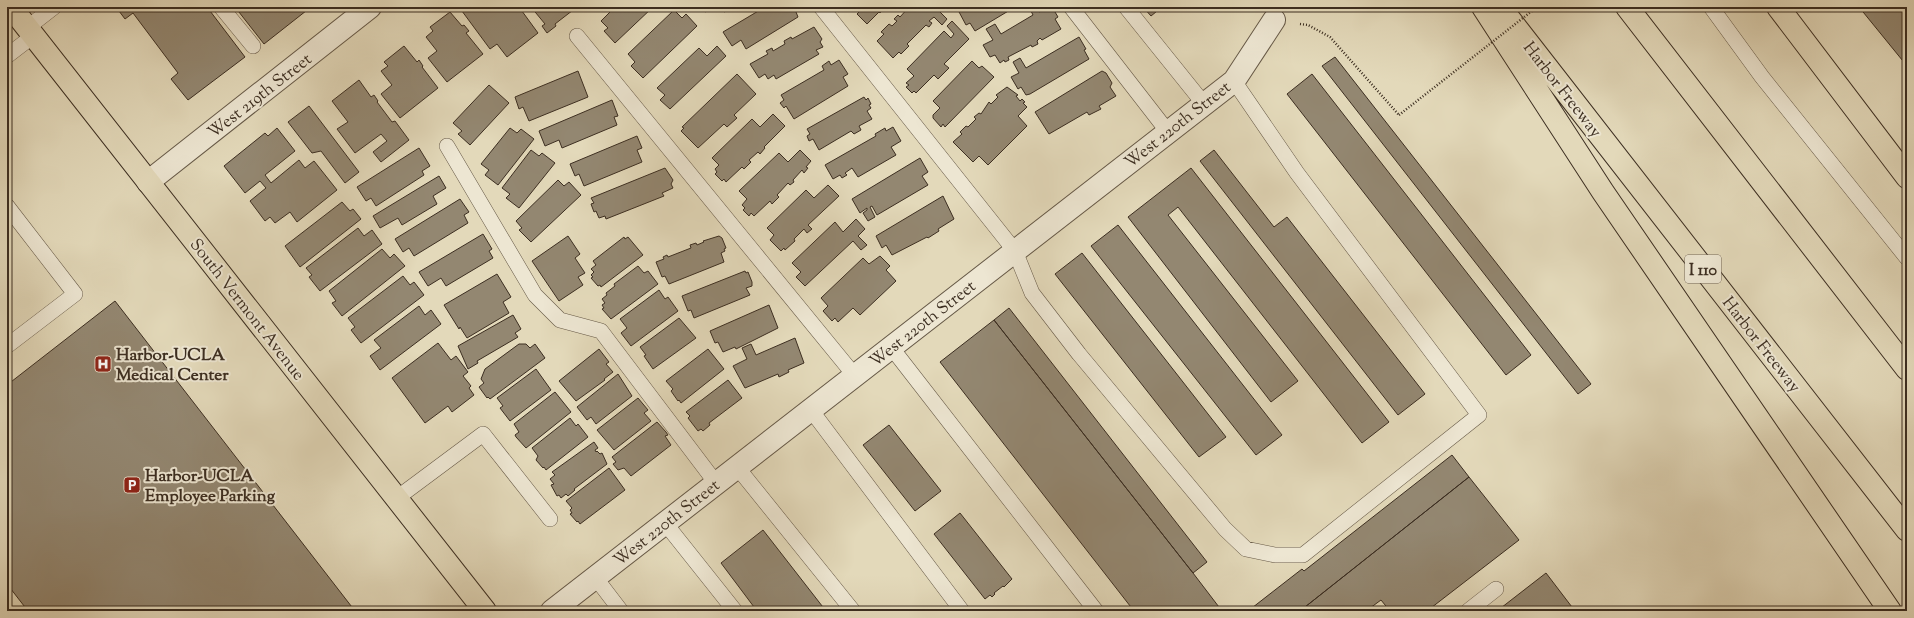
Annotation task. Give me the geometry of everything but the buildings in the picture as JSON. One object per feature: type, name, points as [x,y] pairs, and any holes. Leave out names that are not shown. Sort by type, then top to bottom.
[{"type":"main road","name":"South Vermont Avenue","points":[[10,7],[485,611]]},
{"type":"main road","points":[[1483,7],[1603,192],[1890,611]]},
{"type":"main road","name":"Harbor Freeway","points":[[1500,7],[1907,530]]},
{"type":"main road","points":[[1627,7],[1907,369]]},
{"type":"main road","points":[[1778,7],[1907,177]]},
{"type":"street","name":"West 219th Street","points":[[148,182],[370,7]]},
{"type":"street","name":"West 220th Street","points":[[552,611],[1234,81],[1274,20]]},
{"type":"lane","points":[[7,56],[54,7]]},
{"type":"lane","points":[[221,7],[253,46]]},
{"type":"lane","points":[[821,7],[1014,251],[1032,293],[1080,354],[1225,529],[1246,549],[1275,555],[1303,555],[1479,414],[1297,173],[1234,81]]},
{"type":"lane","points":[[1071,7],[1168,132]]},
{"type":"lane","points":[[1126,7],[1204,104]]},
{"type":"lane","points":[[1711,7],[1762,77],[1907,258]]},
{"type":"lane","points":[[577,36],[854,376]]},
{"type":"lane","points":[[447,146],[536,295],[560,320],[601,331],[716,483]]},
{"type":"lane","points":[[7,206],[75,294],[7,346]]},
{"type":"lane","points":[[891,347],[1096,611]]},
{"type":"lane","points":[[811,410],[962,611]]},
{"type":"lane","points":[[397,498],[483,434],[550,519]]},
{"type":"lane","points":[[737,467],[853,611]]},
{"type":"lane","points":[[665,523],[735,611]]},
{"type":"lane","points":[[595,578],[621,611]]},
{"type":"lane","points":[[1468,611],[1496,589]]},
{"type":"path","points":[[1274,20],[1308,25],[1330,37],[1399,115],[1537,7]]},
{"type":"place","name":"Harbor-UCLA Medical Center","points":[[103,364]]},
{"type":"place","name":"Harbor-UCLA Employee Parking","points":[[132,485]]}]
